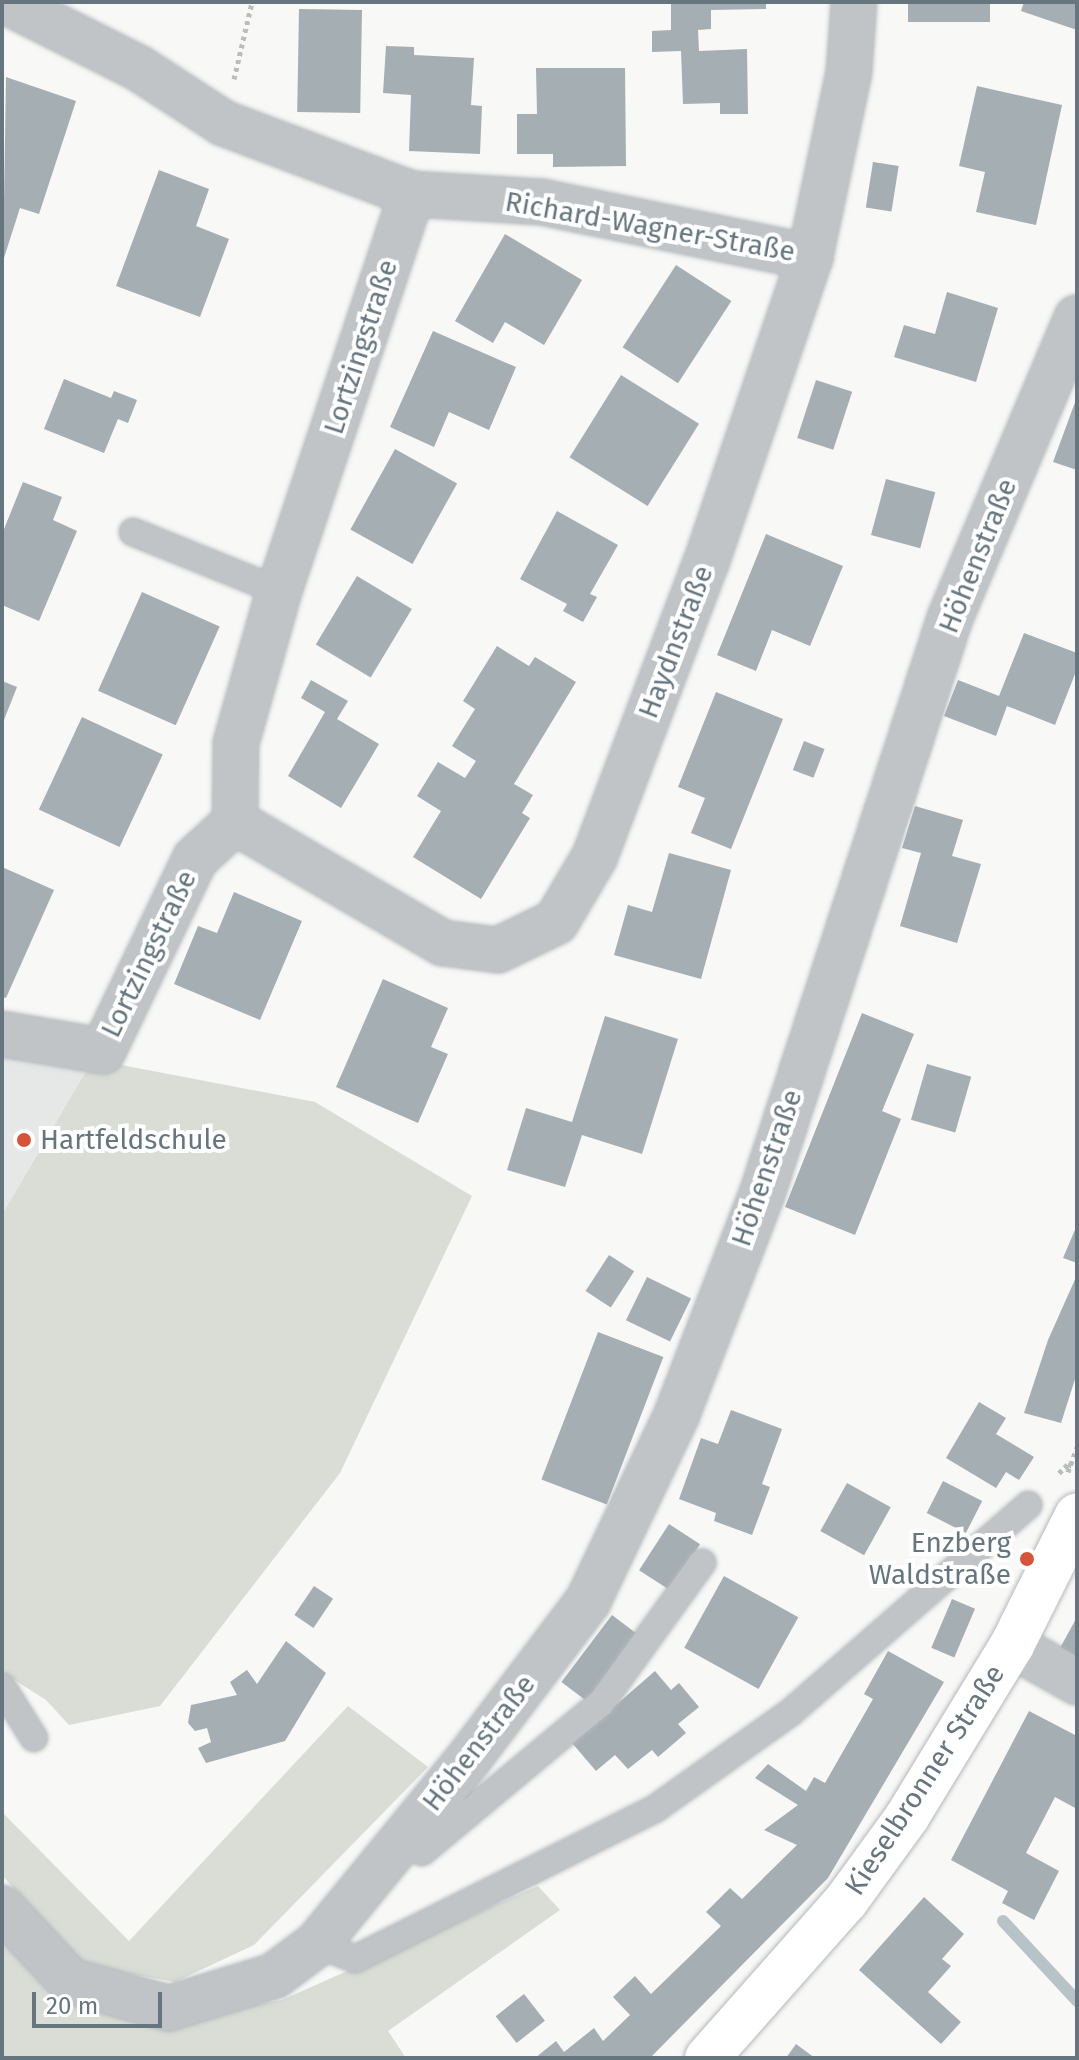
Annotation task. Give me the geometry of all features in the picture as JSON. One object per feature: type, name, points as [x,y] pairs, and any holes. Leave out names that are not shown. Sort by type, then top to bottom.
[{"type":"main road","name":"Kieselbronner Straße","points":[[707,2058],[846,1901],[907,1817],[1012,1645],[1077,1515]]},
{"type":"street","name":"Richard-Wagner-Straße","points":[[7,2],[140,69],[223,123],[412,194],[542,202],[810,257]]},
{"type":"street","name":"Haydnstraße","points":[[235,822],[443,943],[498,950],[556,922],[601,842],[706,563],[810,257],[849,72],[854,2]]},
{"type":"street","name":"Lortzingstraße","points":[[2,1034],[103,1051],[195,859],[235,822],[236,743],[279,591],[412,194]]},
{"type":"street","name":"Höhenstraße","points":[[2,1908],[70,1981],[169,2008],[274,1976],[317,1944],[588,1601],[677,1414],[762,1194],[950,618],[1077,318]]},
{"type":"street","points":[[1012,1645],[1077,1682]]},
{"type":"lane","points":[[133,532],[279,591]]},
{"type":"lane","points":[[317,1944],[355,1959],[656,1808],[791,1712],[1028,1505]]},
{"type":"lane","points":[[405,1836],[422,1852],[601,1703],[702,1563]]},
{"type":"lane","points":[[2,1687],[34,1738]]},
{"type":"path","points":[[223,123],[252,2]]},
{"type":"path","points":[[1068,1464],[1077,1447]]},
{"type":"shaded area","name":"Hartfeldschule","points":[[2,1048],[90,1064],[2,1215]]},
{"type":"shaded area","points":[[90,1064],[116,1064],[315,1102],[472,1196],[340,1473],[160,1706],[69,1725],[46,1700],[2,1672],[2,1215]]},
{"type":"shaded area","points":[[348,1706],[428,1767],[254,1945],[175,1982],[81,1965],[2,1875],[2,1812],[129,1941]]},
{"type":"shaded area","points":[[538,1886],[560,1910],[388,2031],[406,2058],[2,2058],[2,1935],[159,2022],[282,2000]]},
{"type":"building","points":[[671,2],[766,2],[766,9],[711,10],[711,29],[698,30],[699,51],[747,49],[748,114],[720,114],[720,103],[683,104],[681,51],[652,52],[652,31],[671,30]]},
{"type":"building","points":[[908,2],[990,2],[990,22],[908,22]]},
{"type":"building","points":[[1024,2],[1077,2],[1077,30],[1021,11]]},
{"type":"building","points":[[299,9],[362,10],[360,113],[297,112]]},
{"type":"building","points":[[386,46],[414,47],[414,55],[474,58],[471,105],[482,106],[480,154],[409,151],[411,95],[383,93]]},
{"type":"building","points":[[536,68],[625,68],[626,166],[553,167],[553,154],[517,154],[517,114],[537,114]]},
{"type":"building","points":[[6,77],[76,101],[39,214],[20,208],[3,261]]},
{"type":"building","points":[[977,86],[1062,105],[1036,225],[976,212],[985,172],[959,166]]},
{"type":"building","points":[[873,162],[899,166],[891,212],[866,207]]},
{"type":"building","points":[[159,170],[209,189],[196,226],[229,239],[200,317],[116,286]]},
{"type":"building","points":[[505,234],[582,280],[544,345],[505,322],[493,343],[455,321]]},
{"type":"building","points":[[676,265],[731,301],[678,383],[623,347]]},
{"type":"building","points":[[947,292],[998,308],[976,382],[894,357],[904,325],[935,334]]},
{"type":"building","points":[[433,331],[516,367],[489,430],[449,412],[434,447],[390,427]]},
{"type":"building","points":[[621,375],[699,424],[648,506],[570,457]]},
{"type":"building","points":[[64,379],[111,398],[114,391],[137,400],[128,423],[118,419],[104,453],[44,429]]},
{"type":"building","points":[[816,380],[852,392],[833,450],[797,438]]},
{"type":"building","points":[[1077,397],[1077,470],[1053,462]]},
{"type":"building","points":[[395,449],[457,483],[412,564],[350,529]]},
{"type":"building","points":[[886,479],[935,492],[920,548],[871,535]]},
{"type":"building","points":[[23,482],[62,497],[53,520],[77,531],[39,621],[2,605],[2,534]]},
{"type":"building","points":[[557,511],[618,545],[590,594],[597,597],[583,622],[563,611],[567,604],[520,579]]},
{"type":"building","points":[[766,534],[843,566],[810,646],[772,630],[756,671],[717,655]]},
{"type":"building","points":[[357,576],[412,609],[371,678],[316,645]]},
{"type":"building","points":[[142,592],[220,627],[176,725],[98,691]]},
{"type":"building","points":[[1024,633],[1077,653],[1075,674],[1055,725],[1007,706],[996,736],[944,716],[958,680],[999,696]]},
{"type":"building","points":[[497,646],[529,666],[535,657],[576,682],[514,784],[533,795],[522,813],[530,818],[481,899],[413,857],[441,811],[417,796],[438,762],[465,778],[476,761],[452,746],[475,709],[463,701]]},
{"type":"building","points":[[311,680],[348,701],[337,719],[379,744],[341,808],[288,776],[325,712],[301,698]]},
{"type":"building","points":[[2,681],[17,687],[2,725]]},
{"type":"building","points":[[716,692],[783,719],[731,849],[691,833],[705,798],[678,787]]},
{"type":"building","points":[[82,717],[163,755],[120,847],[39,809]]},
{"type":"building","points":[[804,741],[825,749],[813,778],[793,770]]},
{"type":"building","points":[[915,806],[963,820],[952,856],[981,864],[957,943],[900,926],[921,853],[902,848]]},
{"type":"building","points":[[669,853],[731,870],[701,979],[614,955],[628,905],[652,912]]},
{"type":"building","points":[[2,867],[54,890],[6,998],[2,997]]},
{"type":"building","points":[[234,892],[302,921],[260,1020],[174,984],[198,926],[217,933]]},
{"type":"building","points":[[383,979],[448,1008],[431,1047],[448,1054],[418,1123],[336,1087]]},
{"type":"building","points":[[862,1013],[914,1034],[882,1111],[901,1119],[855,1235],[785,1207]]},
{"type":"building","points":[[605,1016],[678,1039],[642,1154],[582,1135],[565,1187],[507,1170],[526,1108],[572,1122]]},
{"type":"building","points":[[927,1064],[971,1077],[955,1132],[911,1120]]},
{"type":"building","points":[[1077,1225],[1077,1263],[1063,1258]]},
{"type":"building","points":[[609,1255],[634,1271],[611,1307],[586,1291]]},
{"type":"building","points":[[1077,1275],[1077,1373],[1061,1423],[1024,1413],[1048,1340]]},
{"type":"building","points":[[647,1277],[691,1298],[670,1342],[626,1320]]},
{"type":"building","points":[[598,1332],[663,1357],[607,1505],[541,1480]]},
{"type":"building","points":[[979,1402],[1006,1418],[996,1434],[1034,1457],[1019,1480],[1006,1472],[996,1488],[946,1458]]},
{"type":"building","points":[[731,1410],[782,1429],[762,1484],[770,1487],[752,1535],[714,1521],[716,1513],[679,1499],[701,1438],[718,1444]]},
{"type":"building","points":[[943,1481],[982,1501],[966,1533],[927,1513]]},
{"type":"building","points":[[847,1483],[891,1507],[864,1555],[820,1531]]},
{"type":"building","points":[[669,1524],[700,1544],[670,1590],[639,1570]]},
{"type":"building","points":[[724,1576],[798,1617],[759,1689],[684,1648]]},
{"type":"building","points":[[314,1586],[333,1599],[313,1628],[294,1615]]},
{"type":"building","points":[[952,1599],[975,1609],[954,1658],[931,1648]]},
{"type":"building","points":[[612,1615],[641,1637],[590,1704],[561,1682]]},
{"type":"building","points":[[1077,1617],[1077,1657],[1060,1648]]},
{"type":"building","points":[[286,1641],[326,1673],[285,1741],[206,1763],[198,1748],[211,1742],[207,1728],[195,1731],[188,1723],[191,1705],[237,1695],[230,1682],[247,1670],[257,1684]]},
{"type":"building","points":[[888,1651],[944,1682],[828,1878],[650,2058],[535,2058],[556,2041],[564,2052],[594,2028],[603,2041],[630,2015],[613,1997],[635,1976],[651,1994],[721,1926],[706,1912],[730,1888],[742,1899],[797,1845],[764,1830],[798,1805],[755,1778],[768,1764],[806,1791],[814,1777],[825,1783],[873,1699],[864,1694]]},
{"type":"building","points":[[655,1671],[671,1690],[679,1683],[699,1707],[678,1724],[686,1733],[658,1757],[652,1750],[628,1769],[615,1755],[596,1771],[572,1743]]},
{"type":"building","points":[[1029,1711],[1077,1736],[1077,1809],[1055,1797],[1026,1853],[1059,1871],[1034,1920],[1002,1903],[1008,1891],[951,1860]]},
{"type":"building","points":[[924,1897],[964,1934],[942,1959],[951,1966],[928,1992],[961,2022],[941,2044],[859,1970]]},
{"type":"building","points":[[524,1994],[545,2021],[517,2043],[496,2016]]},
{"type":"building","points":[[796,2044],[815,2058],[786,2058]]},
{"type":"waterway","points":[[1003,1921],[1077,2001]]},
{"type":"place","name":"Hartfeldschule","points":[[24,1140]]},
{"type":"place","name":"Enzberg Waldstraße","points":[[1027,1559]]}]
